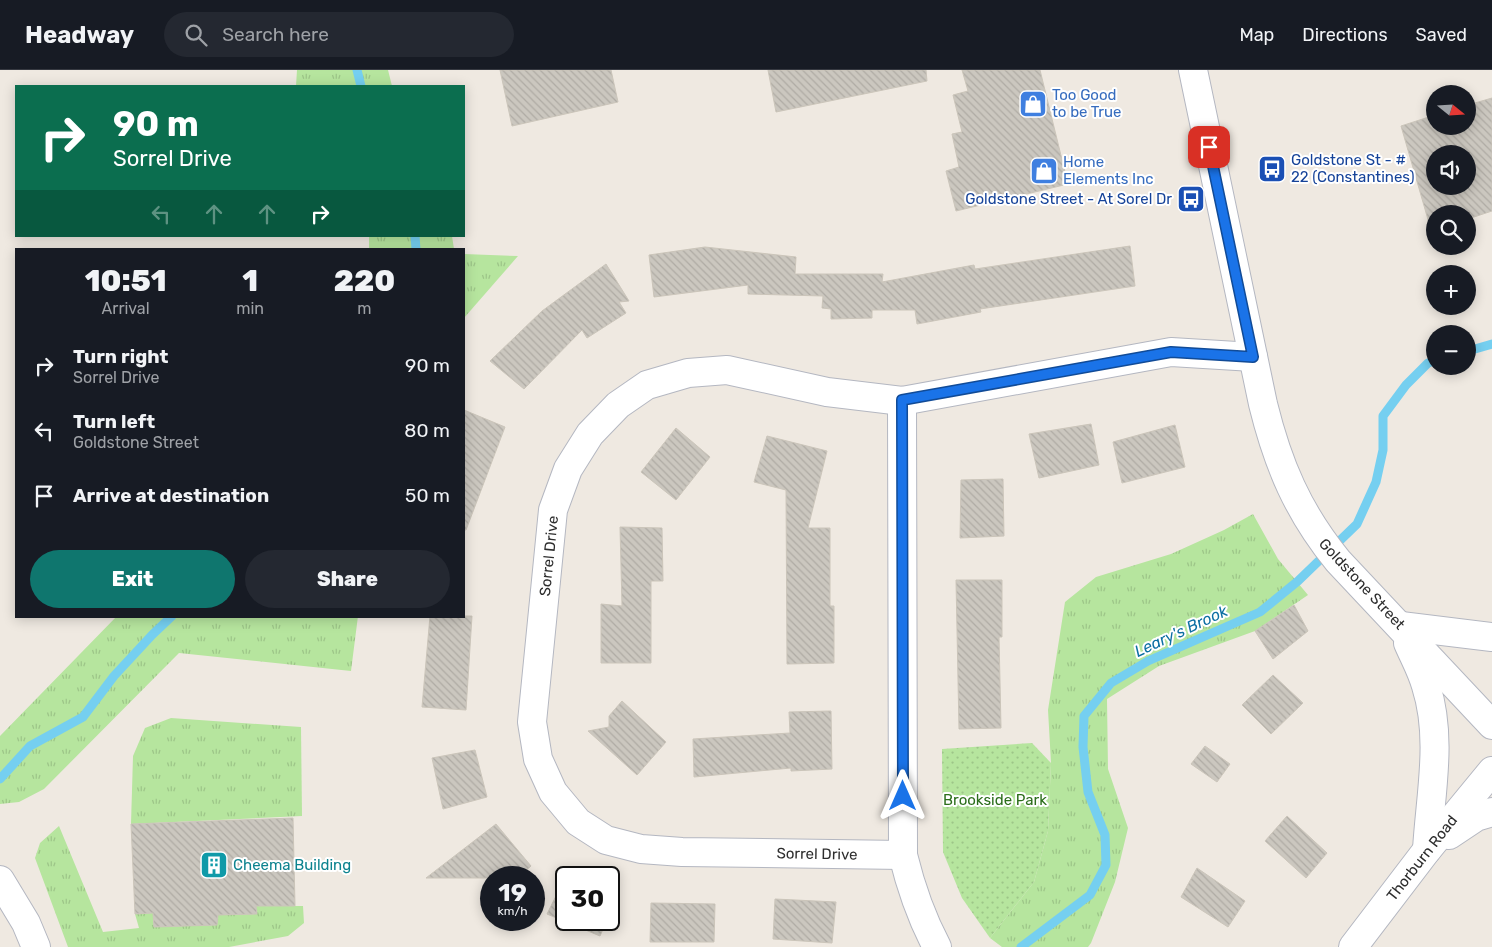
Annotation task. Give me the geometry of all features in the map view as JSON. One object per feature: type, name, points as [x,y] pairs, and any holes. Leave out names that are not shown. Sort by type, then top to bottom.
[{"type":"street","name":"Goldstone Street","points":[[1192,70],[1253,357],[1274,446],[1290,488],[1315,532],[1338,561],[1492,725]]},
{"type":"street","name":"Sorrel Drive","points":[[903,855],[682,852],[641,849],[606,840],[578,822],[553,792],[538,759],[532,722],[553,510],[568,468],[590,434],[618,405],[647,385],[688,373],[727,370],[827,392],[902,400],[1171,352],[1253,357]]},
{"type":"street","points":[[902,400],[903,855],[911,890],[925,926],[937,947]]},
{"type":"street","points":[[1401,626],[1492,638]]},
{"type":"street","points":[[1401,626],[1426,686],[1432,719],[1434,770],[1427,850]]},
{"type":"street","name":"Thorburn Road","points":[[1354,947],[1427,850],[1492,771]]},
{"type":"street","points":[[1427,850],[1476,817],[1492,812]]},
{"type":"street","points":[[0,880],[26,923],[36,947]]},
{"type":"green space","points":[[297,70],[388,70],[392,85],[296,85]]},
{"type":"green space","points":[[369,237],[452,237],[454,248],[369,248]]},
{"type":"green space","points":[[465,254],[518,256],[465,317]]},
{"type":"green space","points":[[1253,514],[1278,559],[1308,595],[1255,631],[1159,666],[1107,699],[1108,769],[1128,828],[1115,882],[1091,943],[1088,947],[1002,947],[990,938],[1034,882],[1048,831],[1051,763],[1048,710],[1065,602],[1096,577],[1171,554],[1224,530]]},
{"type":"green space","points":[[115,618],[358,618],[351,671],[179,653],[44,789],[19,802],[0,804],[0,736]]},
{"type":"green space","points":[[171,718],[301,727],[302,816],[131,824],[133,756],[145,728]]},
{"type":"green space","name":"Brookside Park","points":[[1032,743],[1051,763],[1048,831],[1034,882],[990,938],[962,898],[943,852],[942,749]]},
{"type":"green space","points":[[59,826],[103,932],[139,928],[135,914],[153,913],[154,927],[216,925],[218,915],[257,914],[256,906],[303,906],[304,923],[288,936],[229,947],[68,947],[35,858],[40,843]]},
{"type":"building","points":[[500,70],[611,70],[618,102],[512,126]]},
{"type":"building","points":[[768,70],[926,70],[927,81],[776,112]]},
{"type":"building","points":[[962,70],[1040,70],[1068,184],[956,211],[946,171],[959,167],[952,134],[962,132],[953,95],[968,91]]},
{"type":"building","points":[[1492,98],[1492,211],[1476,216],[1476,205],[1426,205],[1426,213],[1401,126],[1426,118],[1426,135],[1476,135],[1476,103]]},
{"type":"building","points":[[1130,246],[1135,286],[980,309],[981,312],[917,324],[915,310],[872,310],[872,318],[831,319],[831,309],[822,308],[823,296],[748,294],[748,285],[654,297],[649,255],[705,247],[796,257],[795,274],[883,274],[882,282],[974,265],[975,269]]},
{"type":"building","points":[[606,264],[629,301],[619,302],[626,313],[587,338],[582,330],[524,389],[490,361],[542,311]]},
{"type":"building","points":[[465,410],[505,427],[465,530]]},
{"type":"building","points":[[1091,424],[1099,465],[1039,478],[1029,434]]},
{"type":"building","points":[[1175,425],[1185,467],[1122,483],[1113,442]]},
{"type":"building","points":[[676,428],[710,457],[676,500],[641,472]]},
{"type":"building","points":[[767,436],[827,451],[808,528],[830,528],[830,606],[834,606],[834,663],[787,664],[786,490],[754,482]]},
{"type":"building","points":[[1003,479],[1004,536],[960,538],[961,480]]},
{"type":"building","points":[[620,527],[662,528],[663,581],[651,581],[651,663],[601,663],[601,604],[622,606]]},
{"type":"building","points":[[956,580],[1002,580],[1002,637],[999,637],[1001,728],[959,729]]},
{"type":"building","points":[[1294,605],[1308,631],[1273,659],[1255,631]]},
{"type":"building","points":[[465,616],[472,616],[466,710],[422,707],[430,618],[465,618]]},
{"type":"building","points":[[1273,675],[1303,703],[1271,734],[1242,705]]},
{"type":"building","points":[[622,701],[666,742],[637,775],[588,731],[609,727],[609,716]]},
{"type":"building","points":[[831,711],[832,769],[791,771],[791,768],[694,777],[693,739],[790,733],[789,712]]},
{"type":"building","points":[[1205,746],[1230,764],[1217,782],[1191,764]]},
{"type":"building","points":[[475,750],[487,797],[443,809],[432,758]]},
{"type":"building","points":[[1287,816],[1327,853],[1306,878],[1265,841]]},
{"type":"building","name":"Cheema Building","points":[[293,818],[295,906],[256,906],[257,914],[218,915],[217,925],[154,927],[153,913],[135,914],[131,824]]},
{"type":"building","points":[[496,824],[531,866],[480,866],[480,878],[426,878]]},
{"type":"building","points":[[1197,868],[1245,901],[1228,927],[1181,897]]},
{"type":"building","points":[[555,898],[555,917],[547,914]]},
{"type":"building","points":[[775,899],[836,902],[832,943],[773,939]]},
{"type":"building","points":[[651,903],[715,904],[714,942],[650,942]]},
{"type":"building","points":[[588,931],[602,931],[600,936]]},
{"type":"waterway","points":[[357,70],[361,85]]},
{"type":"waterway","points":[[415,237],[416,248]]},
{"type":"waterway","name":"Leary's Brook","points":[[1476,349],[1492,344]]},
{"type":"waterway","name":"Leary's Brook","points":[[1021,947],[1090,895],[1106,865],[1105,835],[1088,792],[1083,747],[1084,716],[1111,683],[1148,661],[1260,612],[1298,581],[1357,524],[1376,482],[1383,450],[1383,416],[1406,385],[1426,365]]},
{"type":"waterway","points":[[0,779],[30,746],[83,717],[114,676],[170,618]]},
{"type":"place","name":"Too Good to be True","points":[[1033,104]]},
{"type":"place","name":"Goldstone St - # 22 (Constantines)","points":[[1272,169]]},
{"type":"place","name":"Home Elements Inc","points":[[1044,171]]},
{"type":"place","name":"Goldstone Street - At Sorel Dr","points":[[1191,199]]},
{"type":"place","name":"Cheema Building","points":[[214,865]]},
{"type":"route","points":[[903,796],[902,400],[1171,352],[1253,357],[1209,147]]}]
